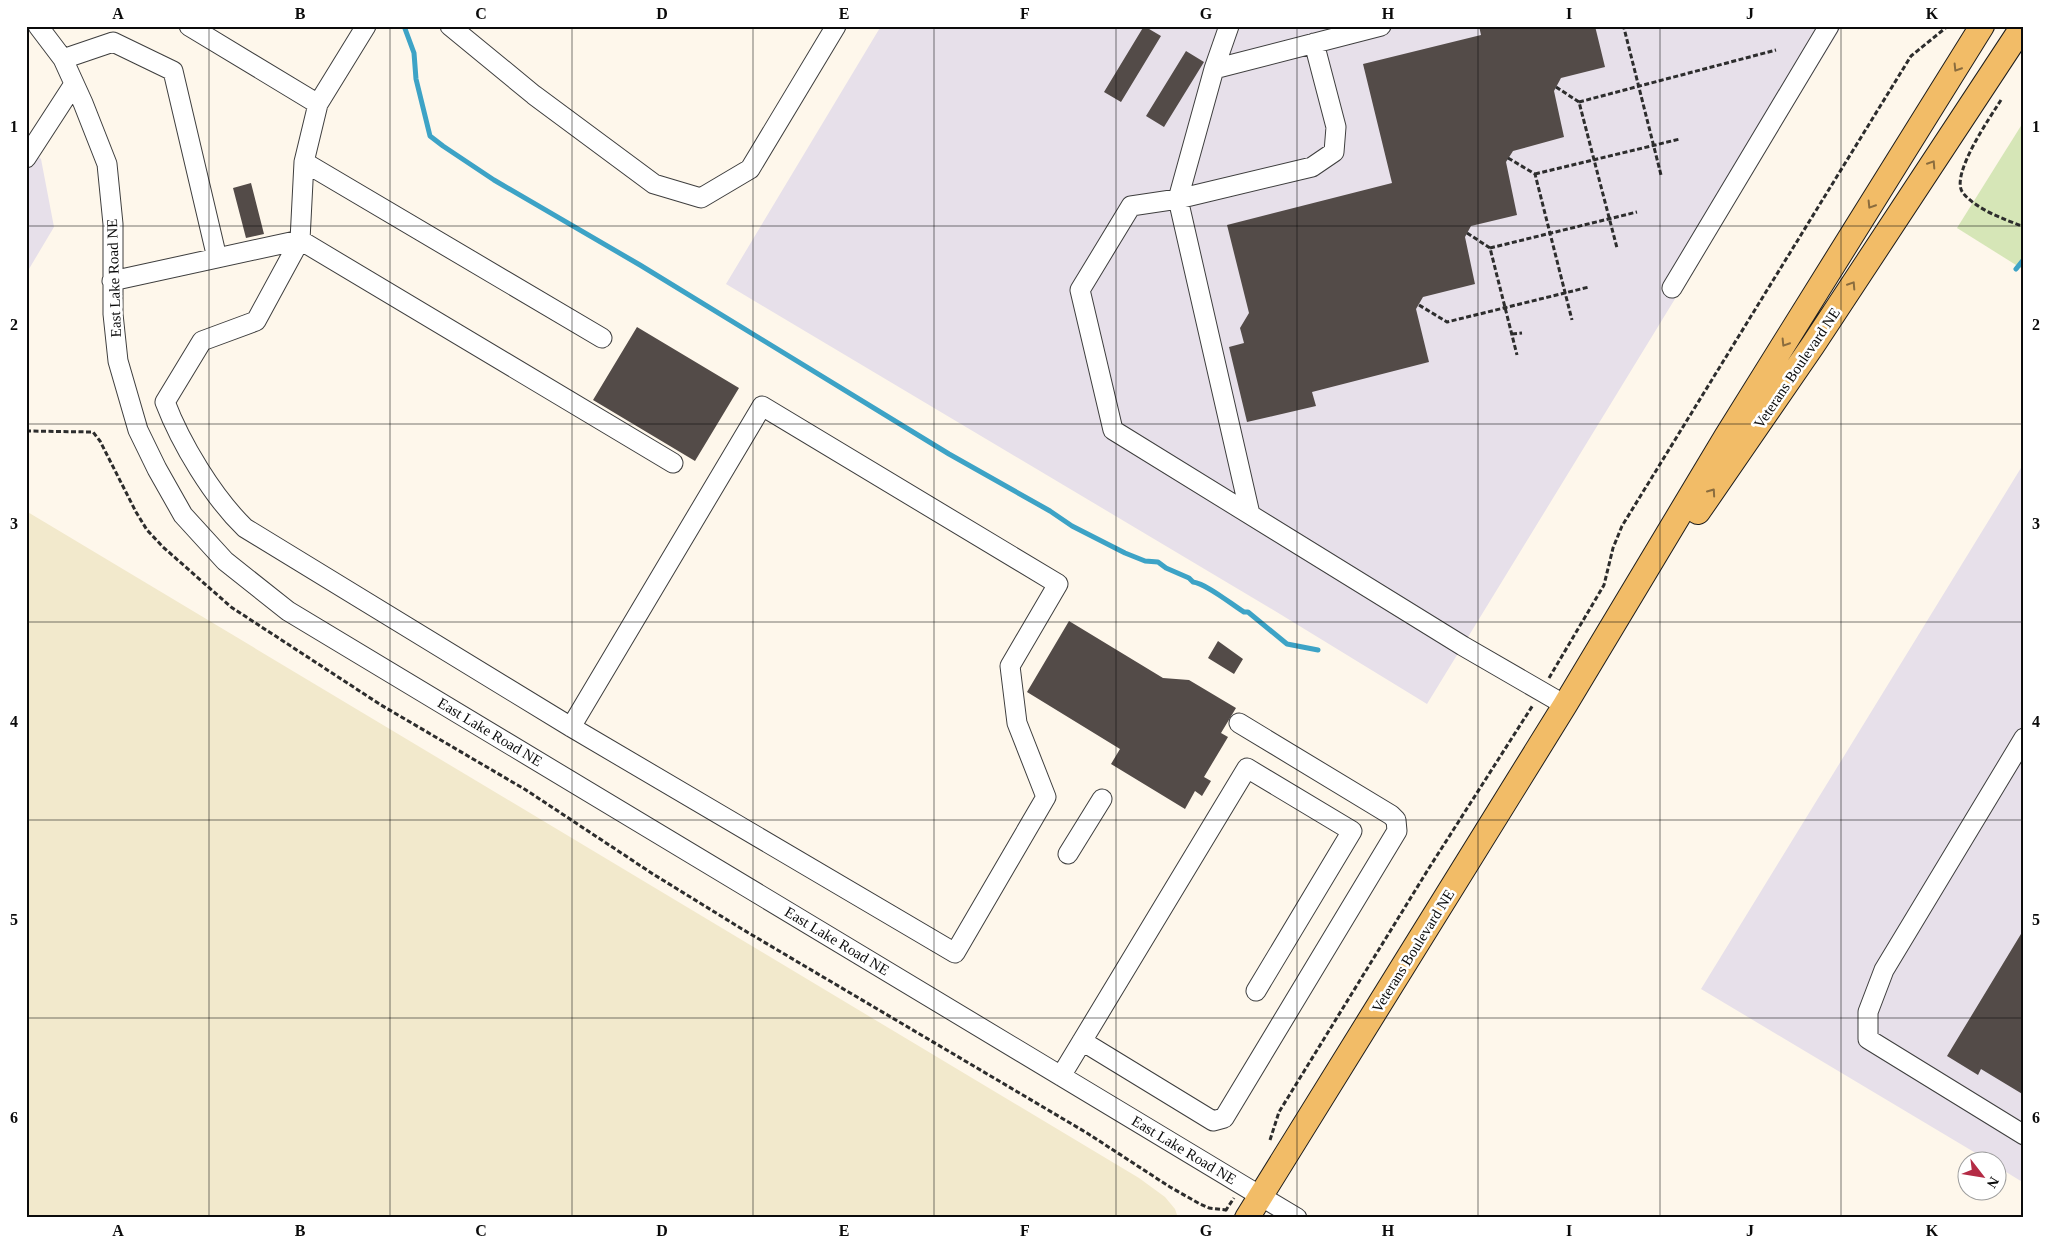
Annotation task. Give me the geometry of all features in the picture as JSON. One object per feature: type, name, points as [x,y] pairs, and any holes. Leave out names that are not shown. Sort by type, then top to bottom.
[{"type":"main road","name":"Veterans Boulevard NE","points":[[1237,1214],[1261,1196],[1565,705],[1726,437],[1982,26]]},
{"type":"main road","name":"Veterans Boulevard NE","points":[[1565,705],[1814,345],[2023,26]]},
{"type":"street","name":"East Lake Road NE","points":[[38,26],[63,59],[106,164],[113,224],[113,314],[118,360],[138,430],[156,469],[183,516],[225,561],[288,611],[1297,1218]]},
{"type":"street","points":[[189,26],[318,104]]},
{"type":"street","points":[[366,26],[318,104],[304,162],[300,240],[256,321],[202,341],[165,402],[210,486],[229,512],[244,528],[571,727],[956,953],[1046,797],[1017,724],[1010,666],[1058,584],[762,406],[571,727]]},
{"type":"street","points":[[450,26],[534,95],[654,184],[701,198],[750,169],[836,26]]},
{"type":"street","points":[[1229,26],[1214,69],[1178,199],[1250,514]]},
{"type":"street","points":[[1214,69],[1381,26]]},
{"type":"street","points":[[1672,288],[1829,26]]},
{"type":"street","points":[[63,59],[113,42],[174,71],[217,258]]},
{"type":"street","points":[[1314,43],[1336,127],[1334,152],[1312,167],[1178,199],[1130,206],[1080,290],[1113,430],[1565,705]]},
{"type":"street","points":[[26,158],[74,84]]},
{"type":"street","points":[[304,162],[602,338]]},
{"type":"street","points":[[112,281],[300,240],[673,463]]},
{"type":"street","points":[[1082,1041],[1213,1121],[1224,1118],[1397,831],[1396,820],[1391,815],[1239,723]]},
{"type":"street","points":[[2024,738],[1884,970],[1868,1012],[1868,1039],[2024,1135]]},
{"type":"street","points":[[1061,1076],[1247,768],[1352,832],[1256,991]]},
{"type":"street","points":[[1068,854],[1102,799]]},
{"type":"path","points":[[1268,1144],[1279,1112],[1424,876],[1542,692],[1604,585],[1613,548],[1622,526],[1911,56],[1948,26]]},
{"type":"path","points":[[1623,27],[1661,175]]},
{"type":"path","points":[[1579,102],[1776,50]]},
{"type":"path","points":[[1556,87],[1579,102],[1617,248]]},
{"type":"path","points":[[2004,95],[1974,143],[1960,181],[1962,192],[1974,202],[2024,227]]},
{"type":"path","points":[[1508,158],[1535,174],[1680,139]]},
{"type":"path","points":[[1535,174],[1572,320]]},
{"type":"path","points":[[1490,248],[1637,212]]},
{"type":"path","points":[[1467,234],[1490,248],[1517,355]]},
{"type":"path","points":[[1419,304],[1447,322],[1589,287]]},
{"type":"path","points":[[1512,334],[1522,333]]},
{"type":"path","points":[[26,431],[93,432],[100,441],[136,512],[152,535],[231,607],[314,662],[381,705],[526,790],[653,874],[742,929],[1087,1132],[1170,1187],[1200,1204],[1237,1214]]},
{"type":"shaded area","points":[[881,26],[1842,26],[1427,704],[1275,611],[726,284]]},
{"type":"shaded area","points":[[26,145],[41,159],[54,227],[26,274]]},
{"type":"shaded area","points":[[2024,463],[2024,1183],[2008,1173],[2008,1152],[1974,1152],[1701,989]]},
{"type":"shaded area","points":[[26,511],[1139,1178],[1165,1197],[1175,1209],[1178,1218],[26,1218]]},
{"type":"green space","points":[[2024,121],[2024,270],[1957,228]]},
{"type":"building","points":[[1144,26],[1161,36],[1121,102],[1104,92]]},
{"type":"building","points":[[1479,26],[1595,26],[1605,67],[1561,78],[1554,91],[1564,137],[1513,151],[1506,162],[1517,215],[1471,226],[1465,237],[1475,284],[1423,297],[1416,309],[1429,362],[1312,392],[1316,406],[1247,422],[1229,347],[1244,343],[1240,328],[1249,313],[1227,225],[1392,183],[1363,64],[1481,35]]},
{"type":"building","points":[[1186,51],[1204,62],[1164,127],[1146,116]]},
{"type":"building","points":[[251,183],[264,234],[246,238],[233,188]]},
{"type":"building","points":[[637,327],[739,388],[695,461],[593,400]]},
{"type":"building","points":[[1069,621],[1163,678],[1189,680],[1236,708],[1221,733],[1228,737],[1204,777],[1211,781],[1202,796],[1195,791],[1185,809],[1111,764],[1120,749],[1027,692]]},
{"type":"building","points":[[1218,641],[1243,659],[1234,674],[1208,658]]},
{"type":"building","points":[[2024,929],[2024,1095],[1981,1069],[1978,1075],[1947,1056]]},
{"type":"waterway","points":[[404,26],[414,53],[416,79],[430,136],[443,146],[494,180],[640,265],[949,454],[1050,511],[1072,526],[1125,553],[1145,561],[1158,562],[1193,582],[1205,586],[1244,612],[1248,612],[1287,644],[1318,650]]},
{"type":"waterway","points":[[2016,269],[2024,259]]}]
